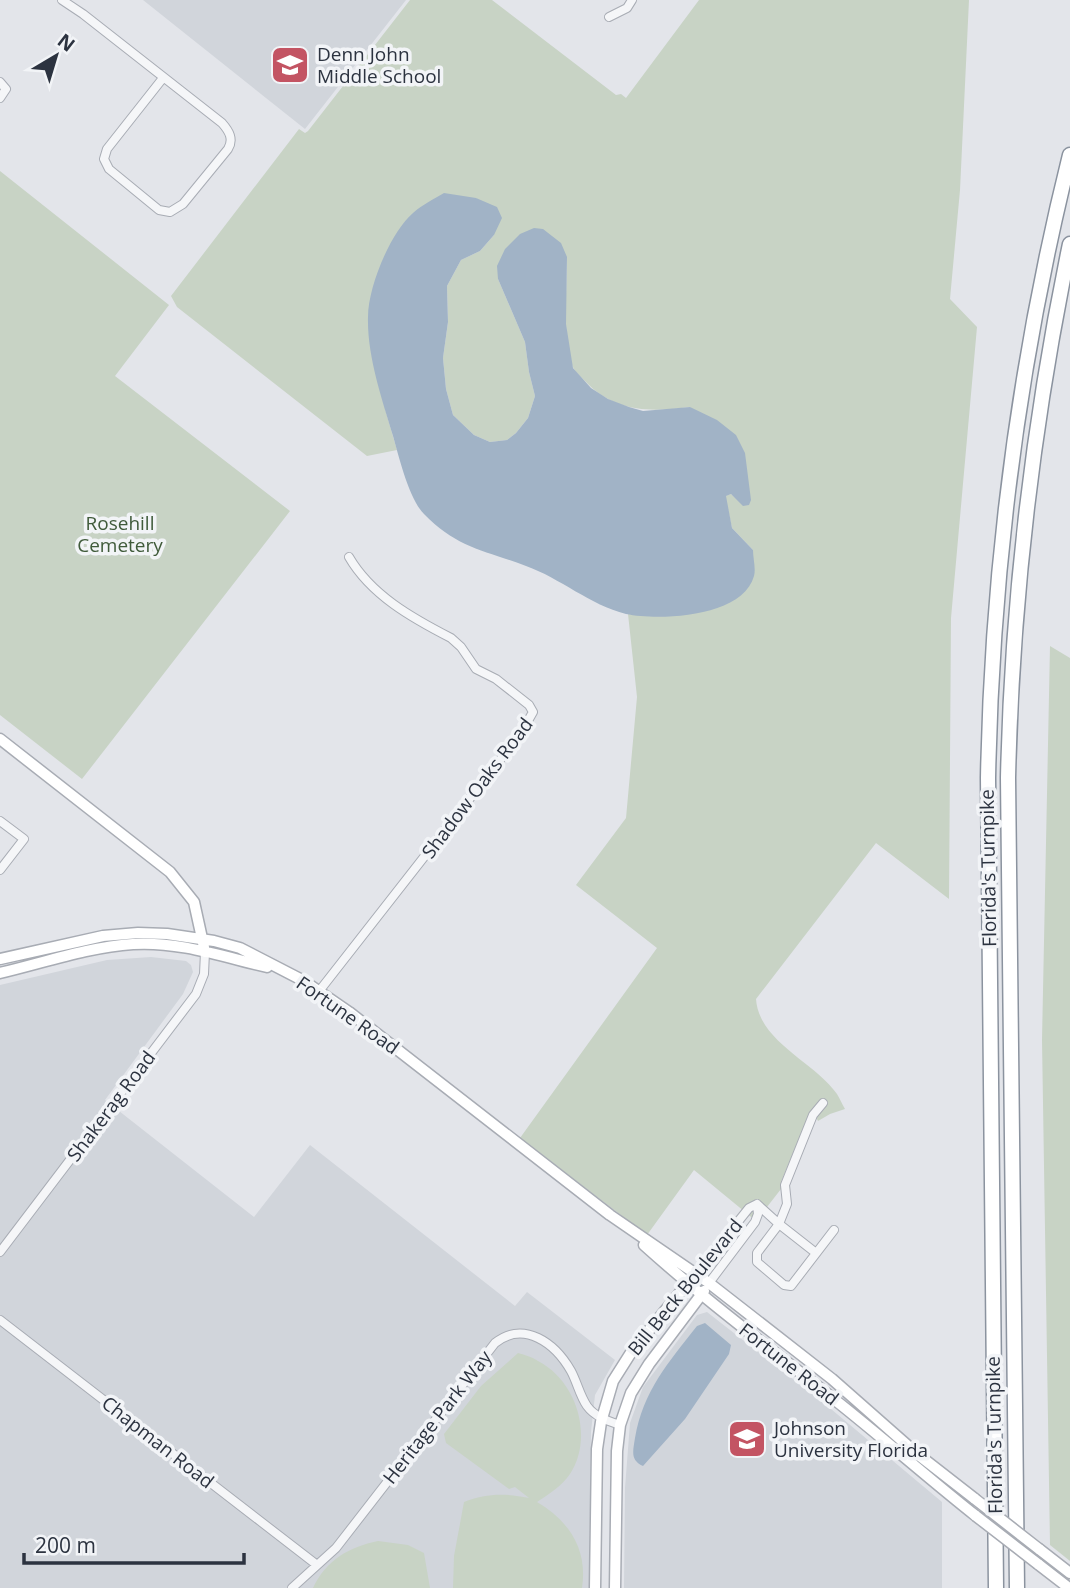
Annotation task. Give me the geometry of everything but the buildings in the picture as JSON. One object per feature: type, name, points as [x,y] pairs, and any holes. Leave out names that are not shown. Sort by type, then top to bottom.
[{"type":"highway","name":"Florida's Turnpike","points":[[996,1588],[989,701],[1000,545],[1011,453],[1037,302],[1070,155]]},
{"type":"highway","name":"Florida's Turnpike","points":[[1017,1588],[1010,701],[1021,548],[1030,468],[1041,394],[1070,244]]},
{"type":"main road","points":[[0,739],[170,872],[194,902],[205,952]]},
{"type":"main road","name":"Fortune Road","points":[[0,959],[103,936],[138,933],[202,939],[240,948],[320,990],[610,1215],[709,1283],[785,1342],[864,1406],[916,1453],[1070,1573]]},
{"type":"main road","name":"Fortune Road","points":[[0,973],[104,948],[135,944],[205,952],[284,971]]},
{"type":"main road","name":"Fortune Road","points":[[610,1215],[701,1295],[1069,1588]]},
{"type":"main road","name":"Bill Beck Boulevard","points":[[595,1588],[597,1449],[602,1418],[613,1381],[632,1352],[696,1274]]},
{"type":"main road","name":"Bill Beck Boulevard","points":[[615,1588],[617,1451],[620,1425],[631,1393],[649,1364],[709,1283]]},
{"type":"street","points":[[62,0],[222,123],[229,132],[231,142],[228,149],[183,205],[170,212],[159,210],[129,186],[109,169],[104,159],[107,149],[163,78]]},
{"type":"street","points":[[608,16],[626,8],[632,0]]},
{"type":"street","points":[[0,82],[6,88],[0,98]]},
{"type":"street","name":"Shadow Oaks Road","points":[[320,990],[522,733],[533,712],[529,705],[496,679],[475,669],[461,647],[451,638],[377,592],[360,575],[349,557]]},
{"type":"street","points":[[0,821],[23,839],[0,870]]},
{"type":"street","name":"Shakerag Road","points":[[0,1252],[196,994],[204,974],[205,952]]},
{"type":"street","points":[[823,1103],[813,1115],[785,1185],[786,1204],[779,1224],[755,1257],[757,1262],[784,1285],[791,1286],[834,1230]]},
{"type":"street","points":[[757,1204],[816,1253]]},
{"type":"street","name":"Bill Beck Boulevard","points":[[696,1274],[749,1208],[757,1204],[755,1222],[709,1283]]},
{"type":"street","name":"Chapman Road","points":[[0,1320],[317,1565]]},
{"type":"street","name":"Heritage Park Way","points":[[292,1588],[336,1548],[495,1343],[506,1334],[520,1332],[537,1336],[570,1369],[588,1408],[602,1418],[620,1425]]},
{"type":"street","points":[[776,1353],[785,1342]]},
{"type":"shaded area","name":"Denn John Middle School","points":[[143,0],[406,0],[305,129]]},
{"type":"shaded area","points":[[151,957],[186,961],[193,972],[183,994],[105,1100],[254,1217],[310,1145],[515,1306],[527,1292],[615,1360],[595,1395],[591,1432],[589,1588],[0,1588],[0,985],[107,960]]},
{"type":"shaded area","name":"Johnson University Florida","points":[[707,1312],[831,1409],[942,1502],[942,1588],[624,1588],[625,1488],[630,1423],[643,1387],[697,1315]]},
{"type":"green space","points":[[410,0],[492,0],[616,95],[621,94],[626,98],[699,0],[969,0],[960,190],[950,299],[977,327],[951,618],[949,899],[876,843],[756,999],[759,1014],[777,1040],[827,1082],[845,1109],[818,1121],[816,1117],[828,1103],[823,1098],[809,1114],[781,1182],[781,1189],[767,1207],[756,1199],[751,1205],[762,1214],[756,1221],[694,1170],[647,1235],[520,1138],[657,948],[576,885],[626,818],[637,697],[628,614],[665,616],[753,550],[732,528],[725,496],[731,494],[740,502],[690,407],[661,410],[621,405],[597,392],[576,372],[567,339],[567,257],[498,279],[525,342],[535,396],[528,418],[507,440],[490,442],[474,435],[453,415],[446,389],[443,358],[448,322],[447,286],[461,260],[480,251],[494,235],[476,198],[385,409],[397,450],[367,456],[177,307],[171,296],[299,129],[305,133],[308,131]]},
{"type":"green space","name":"Rosehill Cemetery","points":[[0,171],[169,305],[115,376],[290,511],[82,779],[0,715]]},
{"type":"green space","points":[[1050,646],[1070,658],[1070,1561],[1050,1545],[1042,1040]]},
{"type":"green space","points":[[518,1353],[533,1358],[552,1370],[572,1396],[578,1411],[581,1444],[577,1459],[563,1482],[537,1502],[558,1518],[574,1538],[582,1561],[582,1588],[453,1588],[454,1556],[464,1502],[496,1495],[529,1498],[515,1487],[509,1489],[446,1443],[444,1434],[481,1386]]},
{"type":"green space","points":[[378,1541],[408,1545],[424,1553],[430,1588],[313,1588],[318,1578],[340,1556],[357,1547]]},
{"type":"water","points":[[444,193],[476,198],[497,207],[502,218],[494,235],[480,251],[461,260],[447,286],[448,322],[443,358],[446,389],[453,415],[474,435],[490,442],[507,440],[528,418],[535,396],[525,342],[498,279],[497,266],[505,249],[520,234],[534,228],[543,229],[561,243],[567,257],[566,324],[573,368],[591,388],[608,399],[643,411],[690,407],[717,420],[736,435],[745,453],[751,500],[749,505],[743,506],[731,494],[726,496],[732,528],[753,550],[755,570],[747,590],[734,600],[718,608],[679,616],[626,614],[600,604],[539,571],[460,541],[436,525],[419,507],[405,477],[376,377],[368,317],[376,276],[396,233],[413,213]]},
{"type":"water","points":[[705,1323],[731,1345],[729,1354],[685,1419],[643,1466],[634,1458],[633,1451],[639,1421],[650,1392],[697,1326]]},
{"type":"place","name":"Denn John Middle School","points":[[290,65]]},
{"type":"place","name":"Johnson University Florida","points":[[747,1439]]}]
